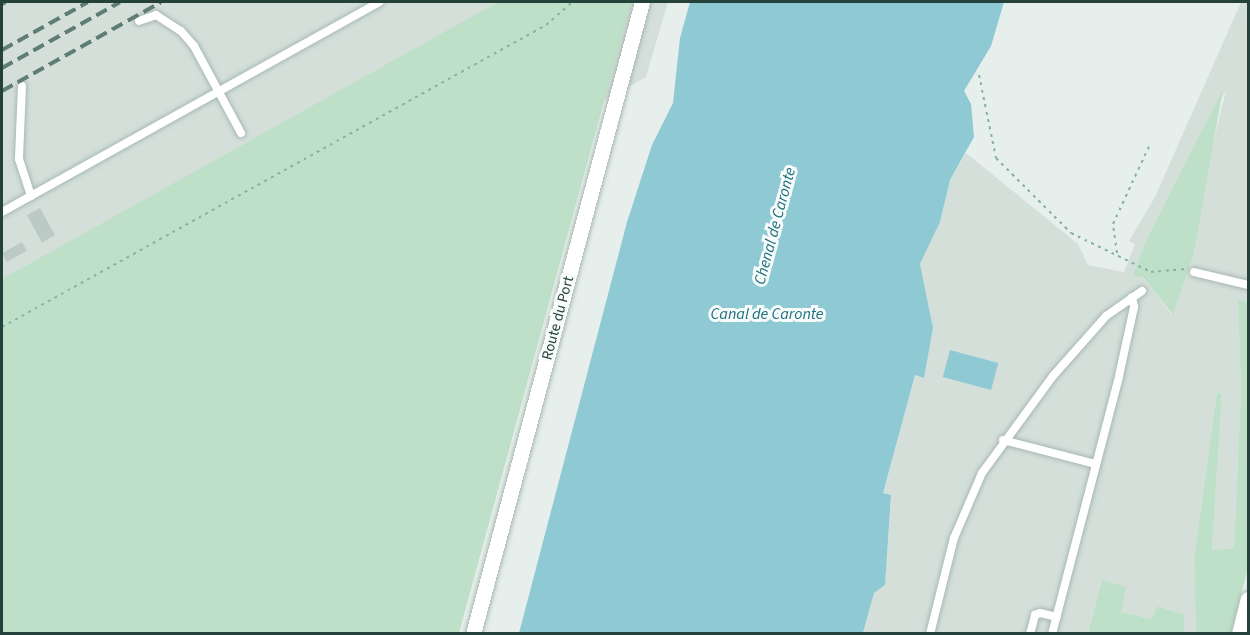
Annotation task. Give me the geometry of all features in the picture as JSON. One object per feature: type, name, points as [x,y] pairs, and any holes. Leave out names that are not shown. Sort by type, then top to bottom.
[{"type":"street","name":"Route du Port","points":[[473,633],[642,2]]},
{"type":"street","points":[[1239,633],[1248,599]]},
{"type":"lane","points":[[2,212],[379,2]]},
{"type":"lane","points":[[139,21],[156,15],[173,24],[194,46],[241,133]]},
{"type":"lane","points":[[22,86],[19,159],[31,196]]},
{"type":"lane","points":[[1194,272],[1248,285]]},
{"type":"lane","points":[[930,633],[965,505],[1003,440],[1106,316],[1142,291]]},
{"type":"lane","points":[[1053,633],[1122,365],[1134,307],[1132,297]]},
{"type":"lane","points":[[1003,440],[1096,464]]},
{"type":"lane","points":[[1030,633],[1035,615],[1057,617]]},
{"type":"path","points":[[2,327],[546,25],[572,2]]},
{"type":"path","points":[[979,75],[992,148],[1003,168],[1071,233],[1117,253],[1151,272],[1174,268],[1194,272]]},
{"type":"path","points":[[1117,253],[1113,224],[1151,141]]},
{"type":"shaded area","points":[[2,2],[668,2],[646,77],[2,434]]},
{"type":"shaded area","points":[[1241,2],[1248,2],[1248,302],[1238,300],[1241,391],[1234,548],[1212,550],[1222,394],[1217,392],[1194,558],[1196,633],[1184,633],[1184,614],[1156,606],[1152,619],[1121,612],[1102,580],[1088,633],[863,634],[874,593],[885,585],[891,495],[883,493],[915,375],[924,377],[933,328],[920,264],[940,222],[950,180],[966,153],[1078,244],[1088,265],[1124,272],[1135,244],[1129,241],[1155,197]],"holes":[[[1226,90],[1205,177],[1194,253],[1172,315],[1144,278],[1134,275]]]},
{"type":"green space","points":[[498,2],[631,2],[459,633],[2,633],[2,279]]},
{"type":"green space","points":[[1223,89],[1194,253],[1173,315],[1144,278],[1133,275],[1146,241]]},
{"type":"green space","points":[[1238,299],[1248,302],[1248,568],[1231,633],[1196,634],[1194,558],[1217,392],[1222,394],[1212,550],[1234,548],[1241,391]]},
{"type":"green space","points":[[1102,580],[1126,587],[1121,612],[1152,619],[1156,606],[1184,614],[1184,633],[1088,633]]},
{"type":"water","name":"Canal de Caronte","points":[[690,2],[1004,2],[991,46],[964,91],[971,104],[974,137],[950,180],[940,222],[920,264],[933,328],[924,378],[915,375],[883,493],[891,495],[885,585],[874,593],[863,633],[519,633],[627,222],[652,145],[673,103],[680,38]]},
{"type":"water","points":[[950,350],[998,363],[991,390],[943,377]]},
{"type":"building","points":[[40,208],[55,235],[42,242],[27,215]]},
{"type":"building","points":[[22,242],[27,251],[7,262],[2,253]]},
{"type":"railway","points":[[2,4],[6,2]]},
{"type":"railway","points":[[2,50],[88,2]]},
{"type":"railway","points":[[2,68],[120,2]]},
{"type":"railway","points":[[2,91],[161,2]]},
{"type":"water label","name":"Chenal de Caronte","points":[[775,226]]}]
